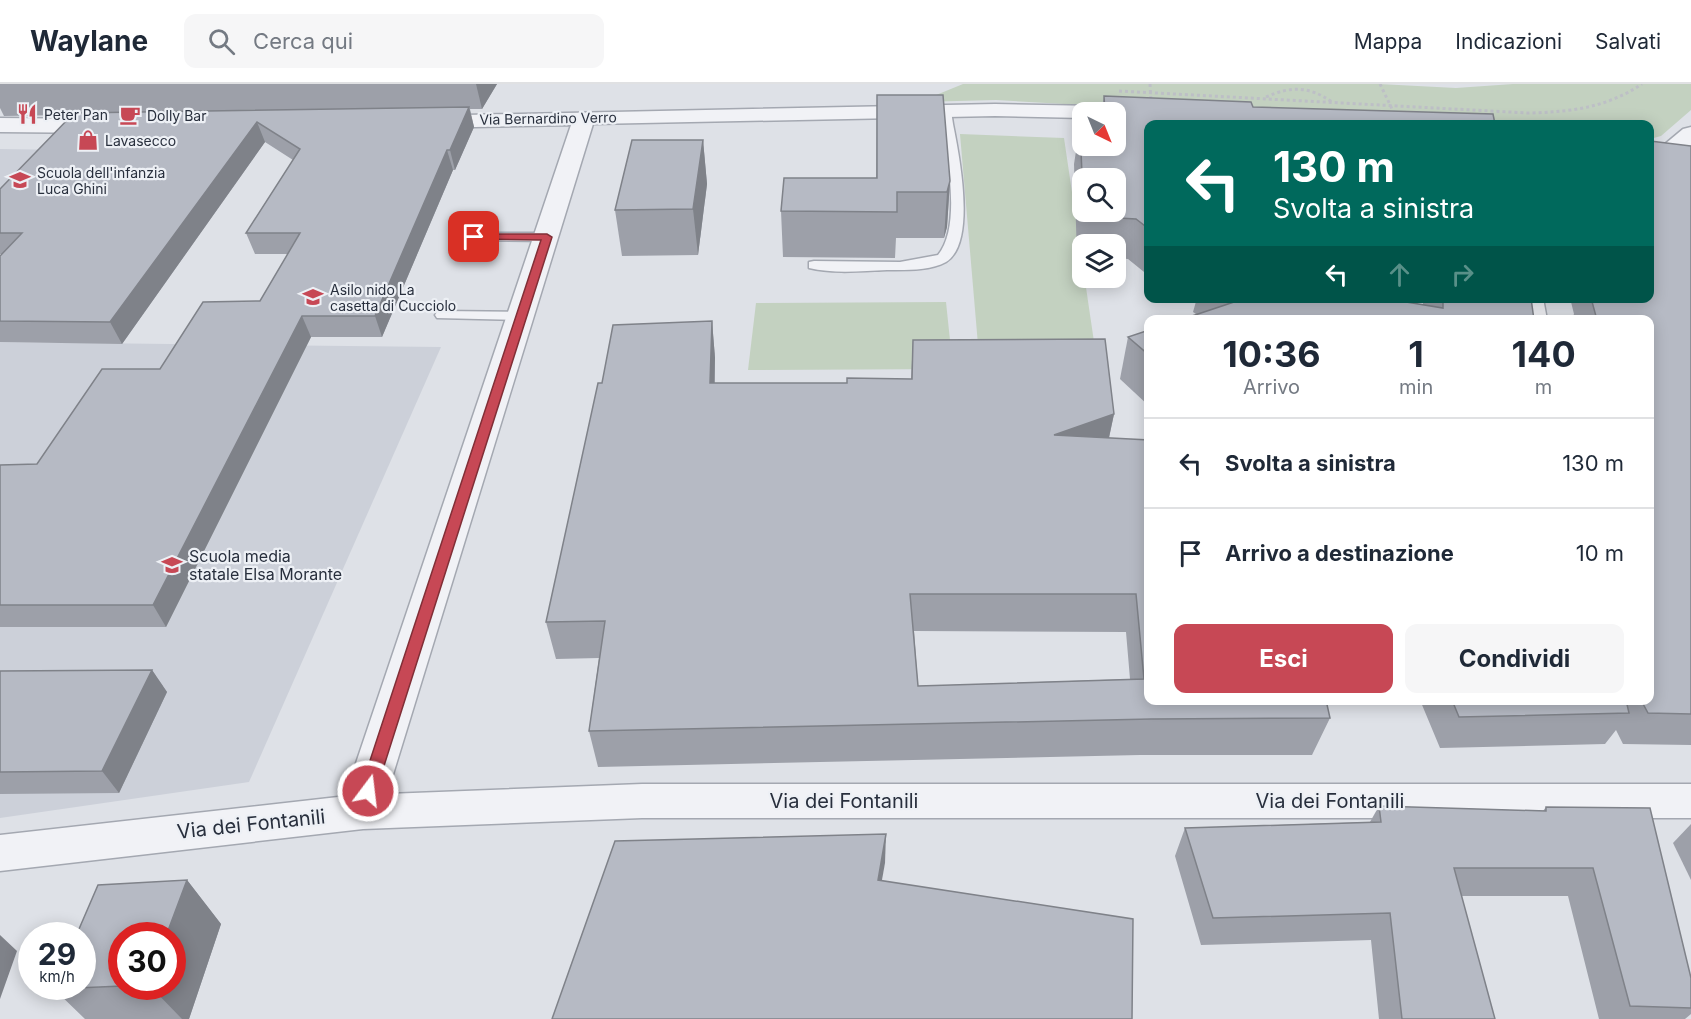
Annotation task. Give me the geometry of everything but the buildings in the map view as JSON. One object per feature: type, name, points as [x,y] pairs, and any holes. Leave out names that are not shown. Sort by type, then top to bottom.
[{"type":"street","name":"Via Bernardino Verro","points":[[404,121],[945,111],[1072,112]]},
{"type":"street","points":[[363,812],[373,770],[584,118]]},
{"type":"street","points":[[0,125],[126,125]]},
{"type":"street","points":[[1655,158],[1691,134]]},
{"type":"street","points":[[1655,158],[1691,163]]},
{"type":"street","name":"Via dei Fontanili","points":[[0,853],[363,812],[642,801],[1691,801]]},
{"type":"lane","points":[[814,265],[921,264],[944,258],[951,249],[958,223],[951,141],[945,111]]},
{"type":"lane","points":[[474,237],[547,237]]},
{"type":"lane","points":[[442,315],[521,316]]},
{"type":"path","points":[[1150,84],[1152,108]]},
{"type":"path","points":[[1380,84],[1394,114]]},
{"type":"path","points":[[1118,91],[1528,113],[1569,112],[1615,102],[1642,84]]},
{"type":"path","points":[[1263,99],[1287,87],[1315,89],[1333,102]]},
{"type":"shaded area","name":"Scuola dell'infanzia Luca Ghini","points":[[0,149],[68,150],[0,222]]},
{"type":"shaded area","name":"Scuola media statale Elsa Morante","points":[[0,342],[441,347],[249,782],[0,818]]},
{"type":"green space","points":[[963,84],[1379,84],[1456,88],[1513,84],[1691,84],[1691,110],[1661,136],[1654,138],[1654,120],[1343,120],[1126,108],[1126,102],[1072,102],[1072,104],[996,100],[919,102]]},
{"type":"green space","points":[[960,134],[1064,138],[1072,192],[1072,222],[1076,222],[1078,234],[1072,234],[1072,288],[1086,288],[1098,369],[980,368]]},
{"type":"green space","points":[[946,302],[953,369],[748,370],[756,303]]},
{"type":"place","name":"Peter Pan","points":[[27,114]]},
{"type":"place","name":"Dolly Bar","points":[[130,115]]},
{"type":"place","name":"Lavasecco","points":[[88,140]]},
{"type":"place","name":"Scuola dell'infanzia Luca Ghini","points":[[20,180]]},
{"type":"place","name":"Asilo nido La casetta di Cucciolo","points":[[313,297]]},
{"type":"place","name":"Scuola media statale Elsa Morante","points":[[172,565]]},
{"type":"route","points":[[368,791],[547,237],[474,237]]}]
